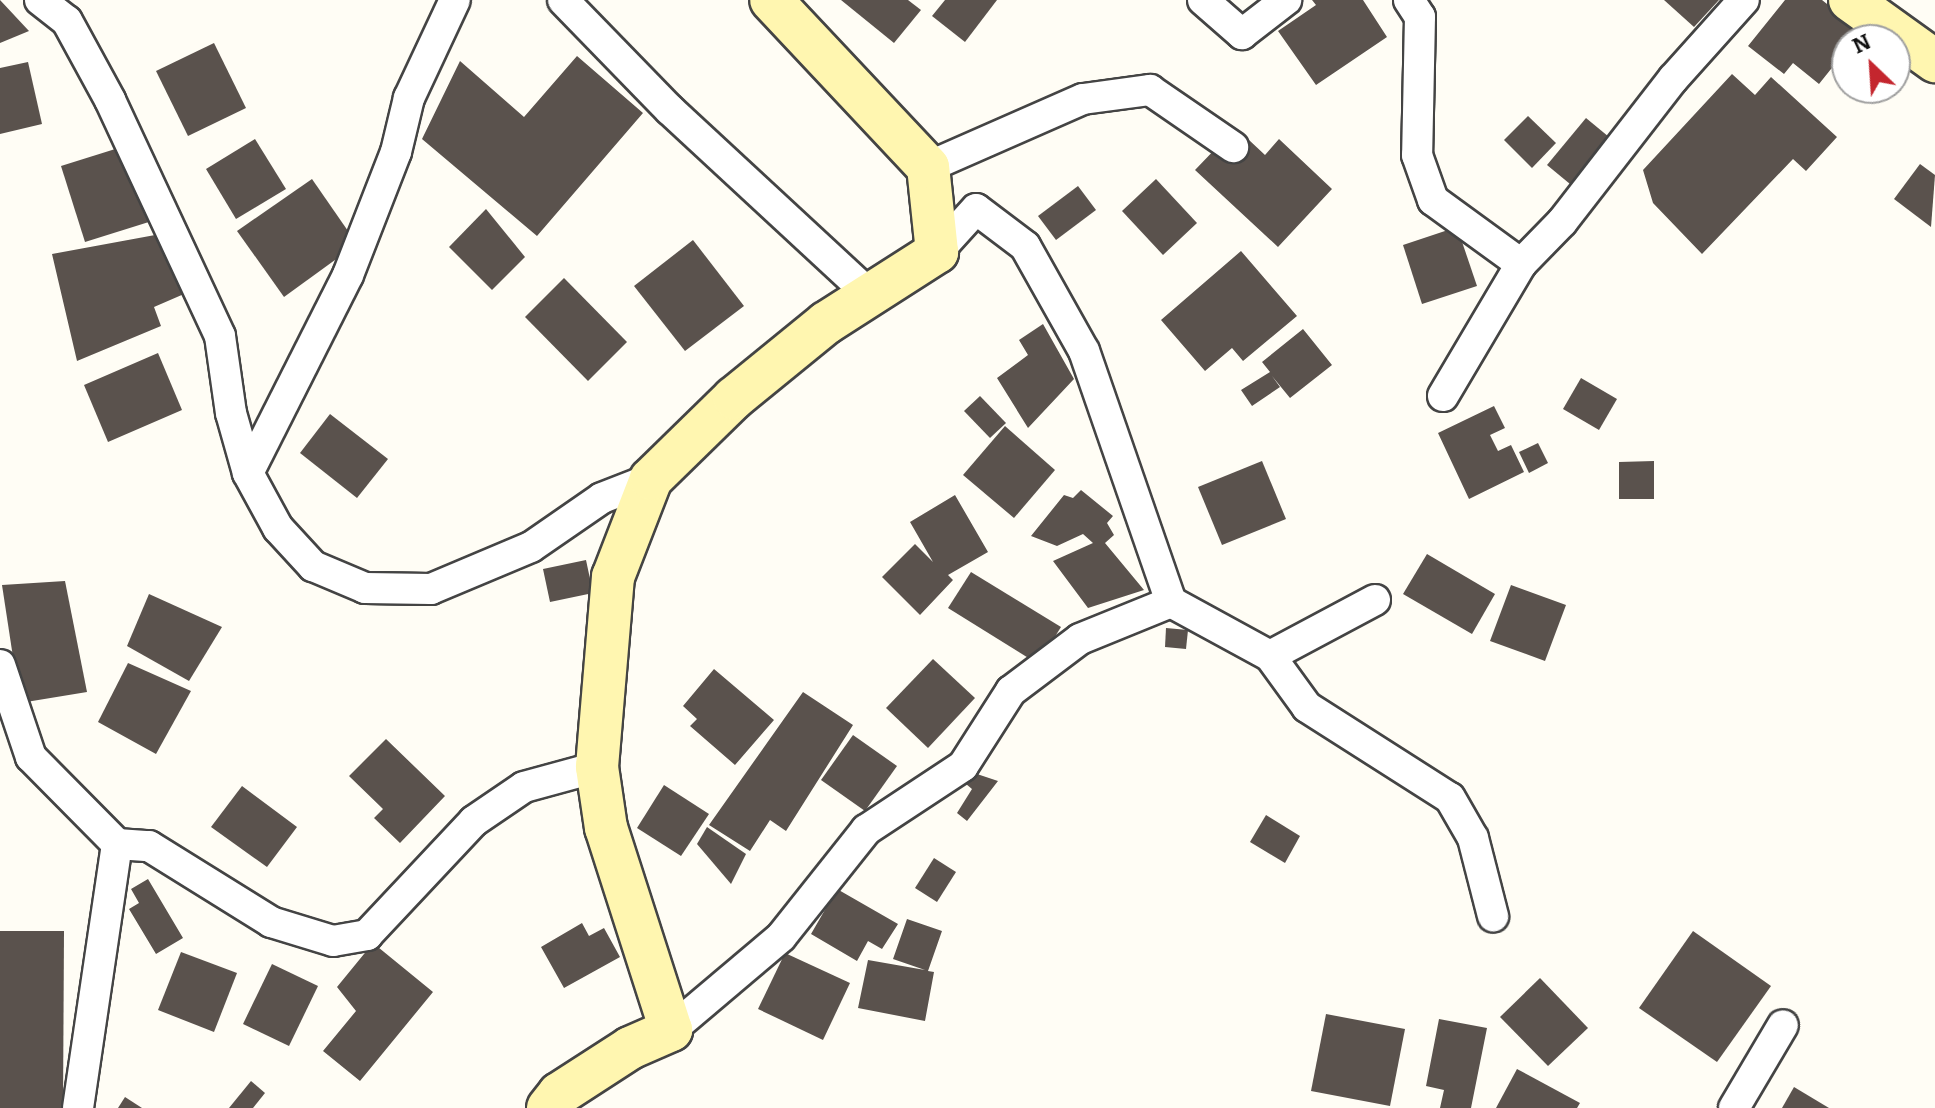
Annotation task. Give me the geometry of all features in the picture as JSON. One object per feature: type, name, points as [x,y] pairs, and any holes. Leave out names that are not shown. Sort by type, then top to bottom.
[{"type":"street","points":[[40,0],[67,21],[220,336],[231,413],[248,473],[278,528],[313,566],[365,588],[431,589],[531,547],[602,498],[651,479],[734,398],[869,294],[937,252],[976,209],[1025,246],[1084,351],[1171,602],[1270,656],[1307,707],[1450,798],[1473,838],[1493,916]]},
{"type":"street","points":[[248,473],[348,275],[396,152],[409,98],[455,0]]},
{"type":"street","points":[[563,0],[670,110],[869,294]]},
{"type":"street","points":[[771,0],[928,167],[937,252]]},
{"type":"street","points":[[1203,0],[1242,34],[1286,0]]},
{"type":"street","points":[[1409,0],[1420,17],[1417,155],[1433,200],[1521,264]]},
{"type":"street","points":[[1443,396],[1521,264],[1562,222],[1673,79],[1744,0]]},
{"type":"street","points":[[1850,0],[1935,61]]},
{"type":"street","points":[[928,167],[1083,99],[1150,90],[1233,147]]},
{"type":"street","points":[[651,479],[613,577],[597,767],[606,828],[671,1030]]},
{"type":"street","points":[[1270,656],[1375,600]]},
{"type":"street","points":[[548,1108],[559,1094],[630,1048],[671,1030],[781,937],[866,830],[963,766],[1011,691],[1080,639],[1171,602]]},
{"type":"street","points":[[0,665],[5,693],[31,757],[117,844],[149,846],[271,922],[333,941],[367,935],[474,821],[524,787],[597,767]]},
{"type":"street","points":[[78,1108],[117,844]]},
{"type":"street","points":[[1734,1108],[1783,1025]]},
{"type":"building","points":[[0,0],[29,31],[0,43]]},
{"type":"building","points":[[841,0],[908,0],[921,10],[894,43]]},
{"type":"building","points":[[945,0],[997,0],[965,42],[932,16]]},
{"type":"building","points":[[1312,0],[1363,0],[1387,37],[1316,85],[1278,31],[1316,5]]},
{"type":"building","points":[[1664,0],[1719,0],[1694,27]]},
{"type":"building","points":[[1785,0],[1822,0],[1852,24],[1831,24],[1831,69],[1819,84],[1793,63],[1784,74],[1748,46]]},
{"type":"building","points":[[214,43],[246,108],[188,136],[156,71]]},
{"type":"building","points":[[577,56],[643,113],[537,236],[422,139],[460,61],[524,117]]},
{"type":"building","points":[[28,62],[42,124],[0,134],[0,68]]},
{"type":"building","points":[[1732,74],[1755,95],[1771,77],[1837,137],[1806,171],[1793,159],[1702,254],[1653,203],[1643,170]]},
{"type":"building","points":[[1528,116],[1556,143],[1532,168],[1504,140]]},
{"type":"building","points":[[1586,118],[1609,137],[1570,184],[1547,165]]},
{"type":"building","points":[[255,139],[286,189],[236,219],[206,169]]},
{"type":"building","points":[[1279,139],[1332,189],[1278,247],[1195,170],[1220,144],[1233,156],[1249,140],[1265,155]]},
{"type":"building","points":[[128,145],[152,221],[85,242],[61,166]]},
{"type":"building","points":[[1920,164],[1935,175],[1931,227],[1894,199]]},
{"type":"building","points":[[312,179],[357,244],[284,297],[237,231]]},
{"type":"building","points":[[1156,179],[1197,223],[1163,255],[1122,211]]},
{"type":"building","points":[[1078,186],[1096,210],[1056,240],[1038,216]]},
{"type":"building","points":[[486,209],[525,257],[492,290],[449,247]]},
{"type":"building","points":[[1457,227],[1477,286],[1422,304],[1403,245]]},
{"type":"building","points":[[166,233],[184,294],[154,307],[161,326],[77,361],[52,254]]},
{"type":"building","points":[[693,240],[744,306],[685,351],[634,286]]},
{"type":"building","points":[[1241,251],[1297,316],[1243,361],[1232,348],[1205,371],[1161,320]]},
{"type":"building","points":[[564,278],[627,342],[588,381],[525,317]]},
{"type":"building","points":[[1043,324],[1074,379],[1028,428],[997,378],[1028,355],[1019,340]]},
{"type":"building","points":[[1303,329],[1332,365],[1290,398],[1272,376],[1280,387],[1252,406],[1241,390],[1270,372],[1262,362]]},
{"type":"building","points":[[158,353],[182,410],[108,442],[84,385]]},
{"type":"building","points":[[1581,378],[1617,399],[1599,430],[1563,409]]},
{"type":"building","points":[[980,396],[1006,423],[990,438],[964,411]]},
{"type":"building","points":[[1494,406],[1505,428],[1490,435],[1498,451],[1511,445],[1524,472],[1469,499],[1438,433]]},
{"type":"building","points":[[330,414],[388,459],[357,498],[300,453]]},
{"type":"building","points":[[1005,426],[1055,470],[1014,518],[963,475]]},
{"type":"building","points":[[1538,443],[1548,463],[1529,473],[1519,452]]},
{"type":"building","points":[[1262,461],[1286,519],[1222,545],[1198,487]]},
{"type":"building","points":[[1654,461],[1654,499],[1619,499],[1619,462]]},
{"type":"building","points":[[1081,490],[1113,516],[1107,523],[1114,535],[1105,543],[1144,590],[1088,608],[1053,561],[1093,543],[1083,534],[1057,546],[1031,536],[1064,495],[1073,498]]},
{"type":"building","points":[[955,495],[988,552],[948,575],[953,580],[920,615],[882,577],[915,544],[933,562],[910,522]]},
{"type":"building","points":[[1427,554],[1495,594],[1472,634],[1403,594]]},
{"type":"building","points":[[586,560],[593,593],[550,602],[543,569]]},
{"type":"building","points":[[971,572],[1061,627],[1038,664],[948,608]]},
{"type":"building","points":[[65,581],[87,692],[20,703],[2,585]]},
{"type":"building","points":[[1511,585],[1566,605],[1545,661],[1490,641]]},
{"type":"building","points":[[149,594],[222,627],[189,681],[127,646]]},
{"type":"building","points":[[1166,628],[1188,630],[1186,649],[1165,647]]},
{"type":"building","points":[[933,659],[975,698],[928,748],[886,708]]},
{"type":"building","points":[[128,663],[191,691],[156,754],[98,722]]},
{"type":"building","points":[[714,669],[774,720],[735,765],[690,726],[697,719],[683,706]]},
{"type":"building","points":[[803,692],[853,725],[786,831],[770,820],[750,851],[709,825]]},
{"type":"building","points":[[853,735],[897,766],[865,811],[821,780]]},
{"type":"building","points":[[386,739],[445,796],[400,843],[374,818],[383,809],[349,776]]},
{"type":"building","points":[[977,774],[998,781],[967,821],[957,813],[972,789],[966,784]]},
{"type":"building","points":[[664,785],[709,814],[681,856],[637,828]]},
{"type":"building","points":[[242,786],[297,827],[267,867],[211,827]]},
{"type":"building","points":[[1266,815],[1300,836],[1285,863],[1250,842]]},
{"type":"building","points":[[707,827],[746,854],[731,884],[697,844]]},
{"type":"building","points":[[934,858],[956,872],[937,902],[915,888]]},
{"type":"building","points":[[148,879],[183,938],[156,954],[129,909],[139,903],[131,889]]},
{"type":"building","points":[[837,889],[898,924],[882,949],[868,941],[857,961],[811,934]]},
{"type":"building","points":[[907,919],[942,931],[928,971],[934,972],[925,1021],[858,1008],[868,960],[925,970],[893,959]]},
{"type":"building","points":[[582,923],[589,936],[604,928],[620,957],[564,988],[541,947]]},
{"type":"building","points":[[0,931],[64,931],[63,1108],[0,1108]]},
{"type":"building","points":[[1693,931],[1771,986],[1717,1062],[1639,1008]]},
{"type":"building","points":[[373,943],[433,992],[360,1081],[323,1051],[356,1011],[337,987]]},
{"type":"building","points":[[181,952],[237,973],[214,1032],[158,1010]]},
{"type":"building","points":[[785,953],[850,983],[823,1040],[758,1009]]},
{"type":"building","points":[[272,964],[318,986],[289,1046],[243,1024]]},
{"type":"building","points":[[1540,978],[1588,1028],[1548,1066],[1500,1017]]},
{"type":"building","points":[[1326,1014],[1405,1029],[1390,1106],[1311,1091]]},
{"type":"building","points":[[1439,1019],[1487,1028],[1471,1108],[1440,1108],[1444,1090],[1426,1086]]},
{"type":"building","points":[[1517,1069],[1580,1103],[1577,1108],[1496,1108]]},
{"type":"building","points":[[251,1081],[265,1093],[253,1108],[229,1108]]},
{"type":"building","points":[[1794,1087],[1829,1108],[1782,1108]]},
{"type":"building","points":[[125,1097],[142,1108],[118,1108]]}]
